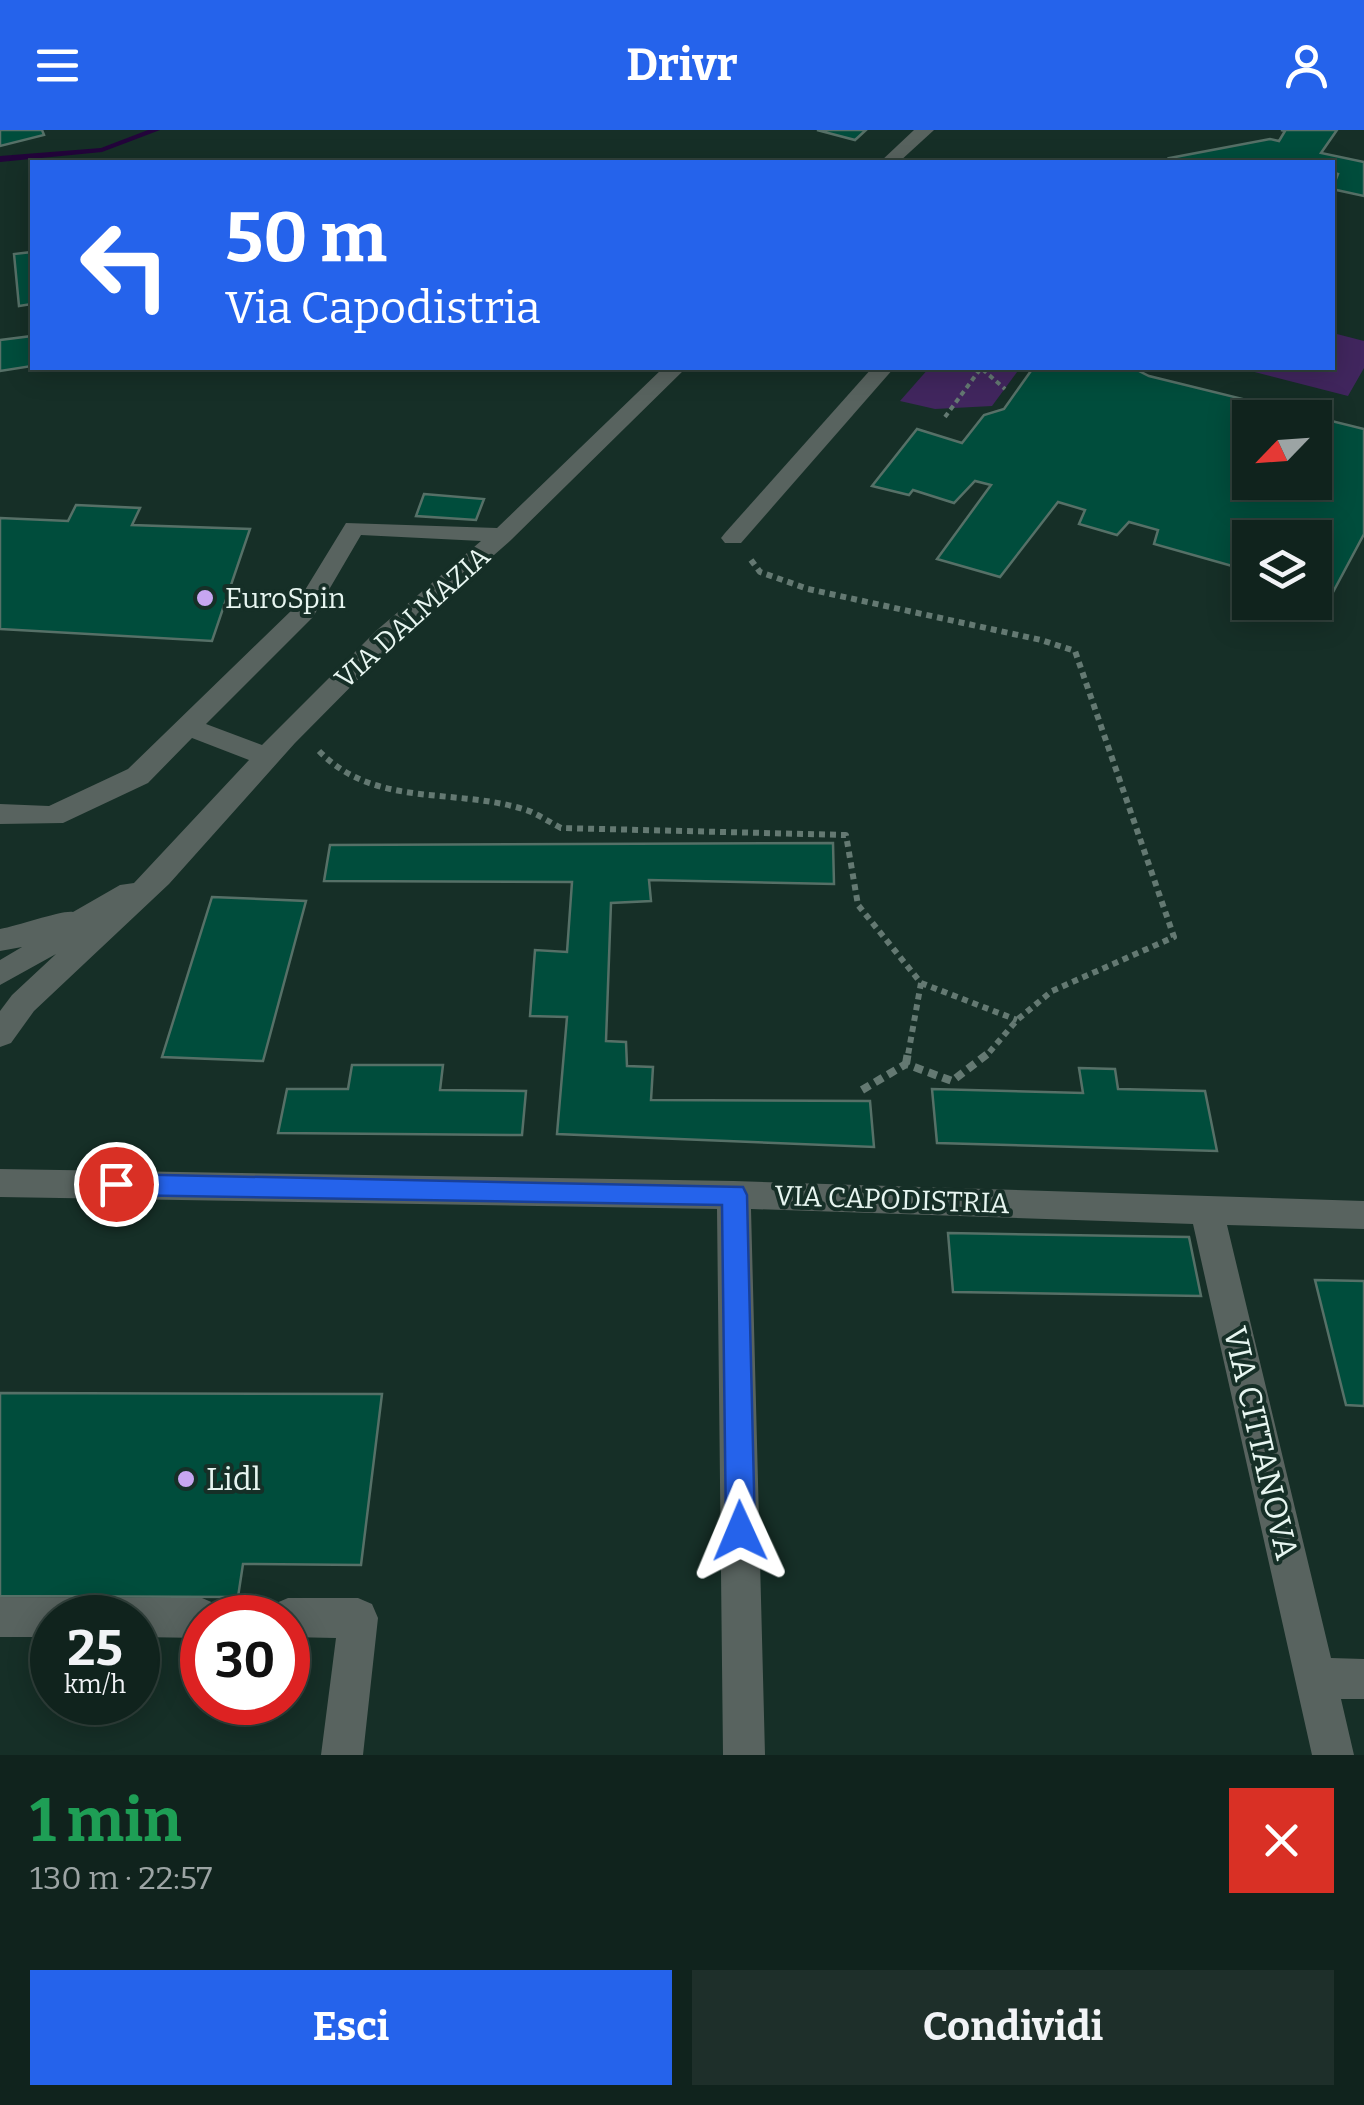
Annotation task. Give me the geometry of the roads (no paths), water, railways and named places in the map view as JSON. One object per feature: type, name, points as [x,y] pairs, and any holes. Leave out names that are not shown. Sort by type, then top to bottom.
[{"type":"street","points":[[891,160],[925,130]]},
{"type":"street","name":"VIA DALMAZIA","points":[[0,1035],[12,1010],[159,877],[276,747],[386,636],[502,534],[673,370]]},
{"type":"street","points":[[733,538],[881,370]]},
{"type":"street","points":[[0,814],[53,816],[138,776],[304,612],[354,528],[502,534]]},
{"type":"street","points":[[190,728],[276,747]]},
{"type":"street","name":"VIA DALMAZIA","points":[[0,940],[37,934],[159,877]]},
{"type":"street","name":"VIA DALMAZIA","points":[[0,974],[39,955],[92,910]]},
{"type":"street","name":"VIA CAPODISTRIA","points":[[0,1182],[734,1195],[1364,1215]]},
{"type":"street","points":[[734,1195],[744,1755]]},
{"type":"street","name":"VIA CITTANOVA","points":[[1206,1208],[1333,1755]]},
{"type":"street","points":[[0,1617],[180,1618]]},
{"type":"street","points":[[310,1618],[358,1618],[342,1755]]},
{"type":"street","points":[[1315,1678],[1364,1680]]},
{"type":"waterway","points":[[0,159],[102,150],[156,130]]},
{"type":"place","name":"EuroSpin","points":[[205,598]]},
{"type":"place","name":"Lidl","points":[[186,1479]]}]
